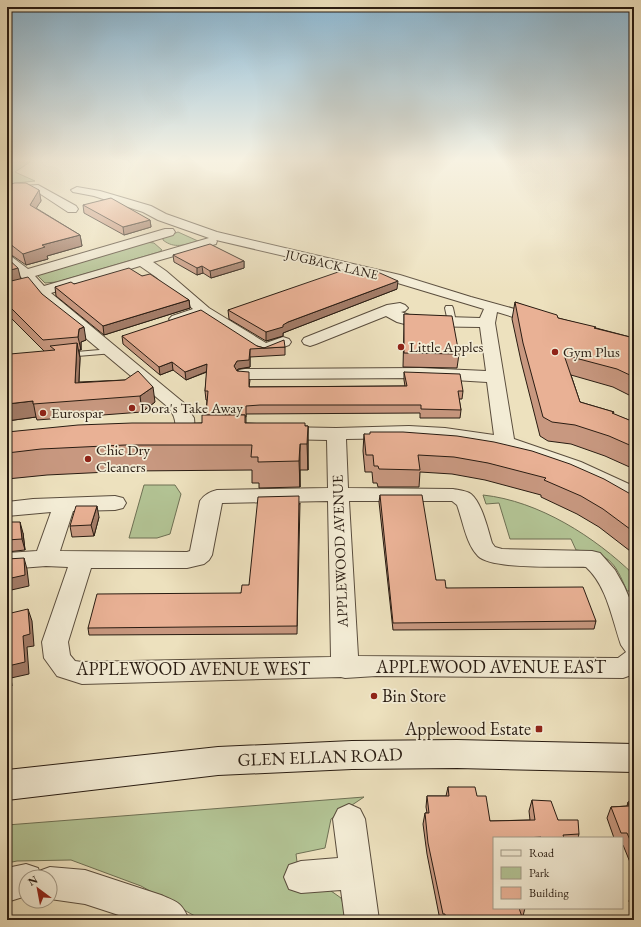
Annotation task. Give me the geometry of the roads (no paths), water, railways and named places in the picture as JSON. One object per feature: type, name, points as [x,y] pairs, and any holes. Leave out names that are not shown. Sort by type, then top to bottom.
[{"type":"street","points":[[66,205],[72,209]]},
{"type":"street","points":[[55,213],[86,205]]},
{"type":"street","name":"JUGBACK LANE","points":[[135,205],[147,209],[162,217],[213,235],[395,278],[552,324]]},
{"type":"street","points":[[30,284],[169,232]]},
{"type":"street","points":[[148,239],[176,251]]},
{"type":"street","points":[[30,284],[141,261],[211,241]]},
{"type":"street","points":[[7,260],[30,284],[51,302],[110,344],[182,411],[187,422],[186,433]]},
{"type":"street","points":[[141,261],[161,274],[185,293],[204,311],[264,349],[283,342]]},
{"type":"street","points":[[495,307],[491,309],[487,318],[487,323],[505,442]]},
{"type":"street","points":[[309,373],[310,343],[387,310],[405,308]]},
{"type":"street","points":[[387,310],[402,319],[412,321],[450,315],[487,323]]},
{"type":"street","points":[[160,324],[204,311]]},
{"type":"street","points":[[245,374],[420,373],[495,377]]},
{"type":"street","points":[[264,433],[336,434],[416,432],[445,434],[505,442],[574,466],[622,488],[634,496]]},
{"type":"street","name":"APPLEWOOD AVENUE","points":[[336,434],[345,668]]},
{"type":"street","points":[[7,561],[46,558],[82,560],[187,560],[196,558],[201,555],[211,501],[217,497],[338,494],[453,494],[463,498],[468,505],[482,546],[487,552],[499,556],[592,559],[600,565],[608,577],[634,645]]},
{"type":"street","points":[[7,509],[115,503]]},
{"type":"street","points":[[46,558],[64,505]]},
{"type":"street","name":"APPLEWOOD AVENUE WEST","points":[[82,560],[55,642],[57,658],[66,669],[82,673],[345,668]]},
{"type":"street","name":"APPLEWOOD AVENUE EAST","points":[[345,668],[376,666],[623,668],[634,660]]},
{"type":"street","name":"GLEN ELLAN ROAD","points":[[7,786],[210,762],[258,759],[352,755],[457,754],[634,758]]},
{"type":"street","points":[[349,819],[362,920]]},
{"type":"street","points":[[301,877],[355,873]]},
{"type":"street","points":[[7,885],[18,882]]},
{"type":"street","points":[[58,884],[86,887],[161,912],[172,920]]},
{"type":"lane","points":[[60,356],[110,344]]},
{"type":"place","name":"Little Apples","points":[[401,347]]},
{"type":"place","name":"Gym Plus","points":[[555,352]]},
{"type":"place","name":"Dora's Take Away","points":[[132,408]]},
{"type":"place","name":"Eurospar","points":[[43,413]]},
{"type":"place","name":"Chic Dry Cleaners","points":[[88,459]]},
{"type":"place","name":"Bin Store","points":[[374,696]]},
{"type":"place","name":"Applewood Estate","points":[[539,729]]}]
